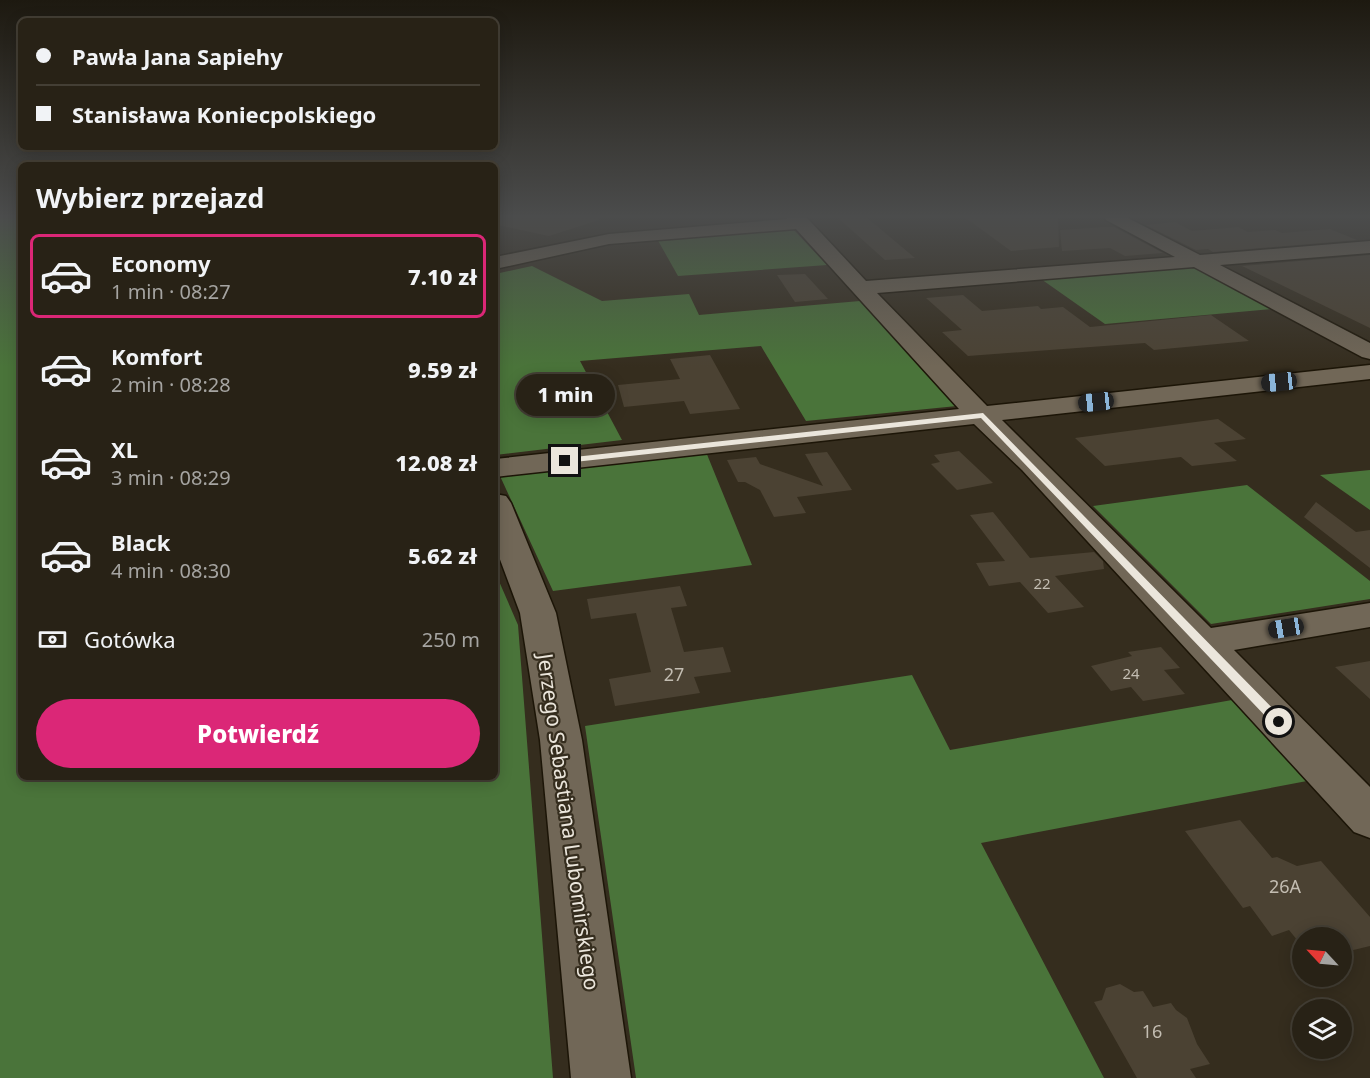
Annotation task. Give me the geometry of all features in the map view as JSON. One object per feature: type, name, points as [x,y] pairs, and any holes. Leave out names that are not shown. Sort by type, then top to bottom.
[{"type":"street","points":[[841,266],[963,398],[983,415],[1203,642],[1370,818]]},
{"type":"street","points":[[861,288],[1120,266]]},
{"type":"street","points":[[1207,266],[1370,352]]},
{"type":"street","points":[[498,468],[1370,372]]},
{"type":"street","name":"Jerzego Sebastiana Lubomirskiego","points":[[498,511],[538,613],[561,740],[601,1078]]},
{"type":"street","points":[[1203,642],[1370,615]]},
{"type":"green space","points":[[0,266],[18,266],[18,780],[498,780],[498,579],[518,625],[553,1078],[0,1078]]},
{"type":"green space","points":[[533,266],[602,301],[689,294],[699,315],[860,301],[957,406],[806,421],[761,346],[580,361],[622,440],[498,455],[498,273]]},
{"type":"green space","points":[[673,266],[809,266],[678,276]]},
{"type":"green space","points":[[1195,266],[1272,309],[1105,324],[1041,279]]},
{"type":"green space","points":[[706,452],[752,565],[553,591],[500,476]]},
{"type":"green space","points":[[1370,470],[1370,510],[1320,475]]},
{"type":"green space","points":[[1247,485],[1370,581],[1370,599],[1211,624],[1093,506]]},
{"type":"green space","points":[[912,675],[950,750],[1232,700],[1307,781],[981,843],[1104,1078],[636,1078],[585,726]]},
{"type":"building","points":[[1243,266],[1370,266],[1370,328]]},
{"type":"building","points":[[805,274],[828,299],[795,302],[777,275]]},
{"type":"building","points":[[963,295],[982,311],[1038,306],[1041,309],[1063,307],[1090,327],[1211,315],[1249,341],[1154,350],[1145,343],[968,356],[942,332],[962,330],[926,298]]},
{"type":"building","points":[[710,355],[740,409],[690,414],[684,401],[624,407],[618,385],[680,379],[670,359]]},
{"type":"building","points":[[1218,419],[1246,439],[1214,443],[1237,461],[1192,466],[1181,457],[1105,466],[1075,438]]},
{"type":"building","points":[[959,451],[993,483],[957,490],[931,464],[940,462],[934,455]]},
{"type":"building","points":[[827,452],[852,490],[797,497],[806,513],[774,517],[760,490],[745,482],[738,482],[727,460],[756,457],[760,464],[823,486],[805,454]]},
{"type":"building","points":[[1316,502],[1356,532],[1370,530],[1370,568],[1304,517]]},
{"type":"building","points":[[993,512],[1030,558],[1094,552],[1103,561],[1104,569],[1055,576],[1084,607],[1048,613],[1020,582],[989,586],[976,563],[1005,561],[970,515]]},
{"type":"building","points":[[680,586],[687,606],[671,608],[684,652],[723,647],[731,672],[694,677],[700,693],[615,706],[609,679],[651,672],[636,613],[591,619],[587,599]]},
{"type":"building","points":[[1161,647],[1180,668],[1164,670],[1185,694],[1143,701],[1131,687],[1111,691],[1091,666],[1132,656],[1128,652]]},
{"type":"building","points":[[1370,661],[1370,699],[1335,667]]},
{"type":"building","points":[[1240,820],[1272,858],[1277,857],[1297,866],[1321,861],[1370,917],[1370,946],[1352,950],[1352,927],[1292,927],[1292,934],[1289,930],[1272,936],[1250,906],[1243,908],[1185,831]]},
{"type":"building","points":[[1120,984],[1134,992],[1143,991],[1153,1007],[1171,1003],[1187,1018],[1197,1044],[1210,1064],[1190,1069],[1196,1078],[1137,1078],[1094,1002],[1102,1000],[1106,988]]},
{"type":"route","points":[[565,461],[983,415],[1279,722]]}]
